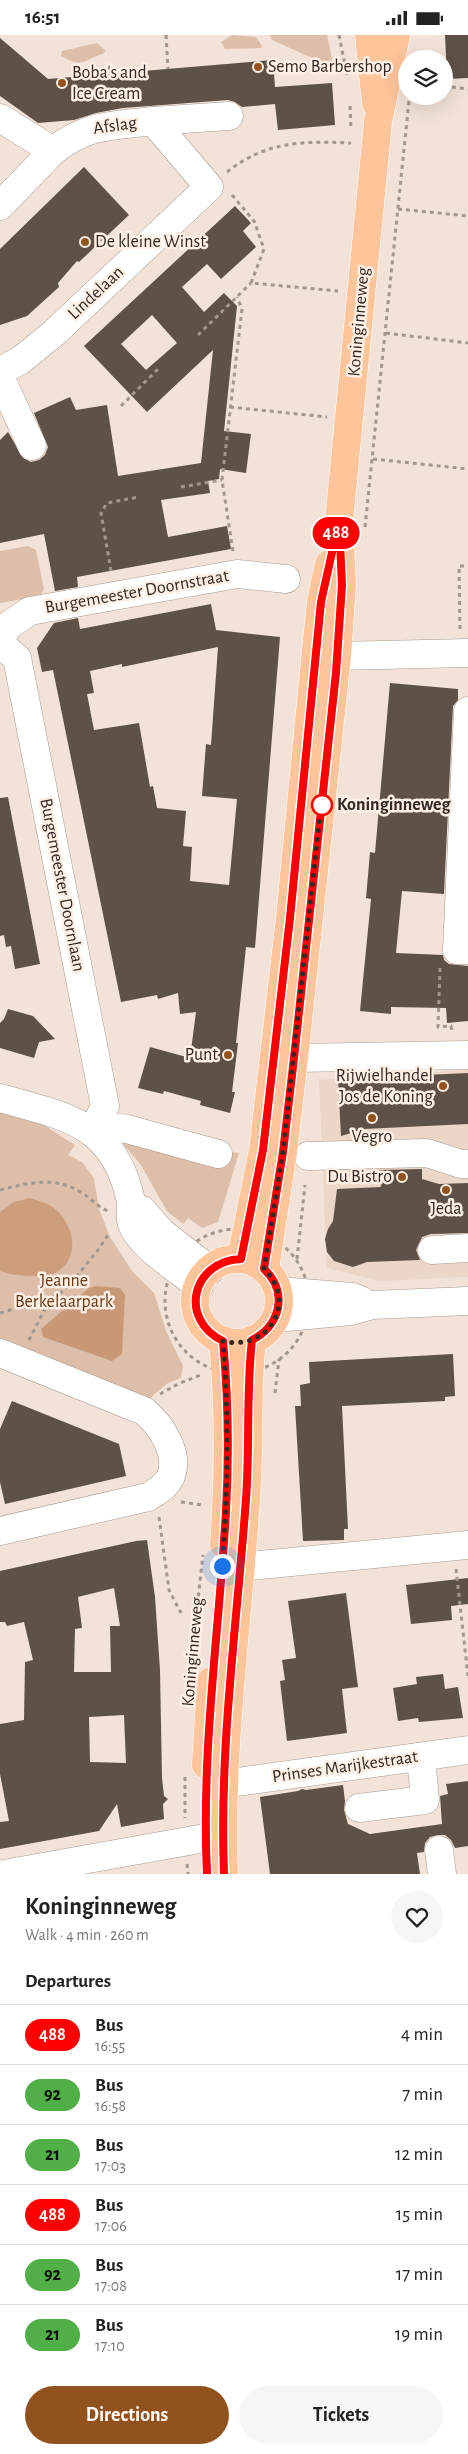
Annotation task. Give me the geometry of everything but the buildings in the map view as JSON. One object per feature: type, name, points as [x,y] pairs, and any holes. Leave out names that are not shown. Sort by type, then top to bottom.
[{"type":"main road","name":"Koninginneweg","points":[[369,35],[378,122]]},
{"type":"main road","name":"Koninginneweg","points":[[261,1273],[263,1150],[290,918],[321,602],[339,521],[378,122],[396,35]]},
{"type":"main road","name":"Koninginneweg","points":[[261,1273],[283,1152],[337,655],[342,585],[339,521]]},
{"type":"main road","points":[[224,1261],[261,1273],[279,1305],[276,1318],[266,1332],[252,1340],[237,1343],[223,1341],[210,1333],[198,1315],[196,1300],[204,1278],[224,1261]]},
{"type":"main road","points":[[224,1874],[223,1784],[246,1498],[248,1378],[252,1340]]},
{"type":"main road","name":"Koninginneweg","points":[[207,1874],[195,1830],[208,1724],[226,1509],[226,1372],[223,1341]]},
{"type":"street","name":"Afslag","points":[[0,206],[53,151],[68,139],[92,128],[153,121],[229,116]]},
{"type":"street","points":[[0,118],[53,151]]},
{"type":"street","name":"Afslag","points":[[153,121],[214,183]]},
{"type":"street","name":"Lindelaan","points":[[0,371],[21,360],[54,333],[214,183]]},
{"type":"street","points":[[0,377],[32,446]]},
{"type":"street","name":"Burgemeester Doornstraat","points":[[0,639],[9,625],[30,611],[237,574],[286,579]]},
{"type":"street","name":"Burgemeester Doornlaan","points":[[0,644],[17,658],[105,1106],[93,1131]]},
{"type":"street","points":[[337,655],[464,653]]},
{"type":"street","points":[[463,950],[468,711]]},
{"type":"street","points":[[294,1058],[460,1055]]},
{"type":"street","points":[[0,1098],[70,1119],[93,1131],[113,1153],[121,1205],[161,1232],[204,1278]]},
{"type":"street","points":[[93,1131],[112,1127],[127,1129],[218,1154]]},
{"type":"street","points":[[308,1156],[427,1153],[460,1164],[468,1164]]},
{"type":"street","points":[[432,1250],[468,1248]]},
{"type":"street","points":[[261,1273],[354,1297],[372,1305]]},
{"type":"street","points":[[276,1318],[351,1311],[372,1305],[468,1301]]},
{"type":"street","points":[[0,1531],[148,1497],[163,1488],[171,1475],[172,1458],[167,1441],[155,1420],[144,1411],[10,1357]]},
{"type":"street","points":[[240,1567],[461,1546]]},
{"type":"street","name":"Prinses Marijkestraat","points":[[223,1784],[468,1750]]},
{"type":"street","points":[[359,1808],[425,1799],[421,1757]]},
{"type":"street","points":[[4,1874],[195,1830]]},
{"type":"path","points":[[166,35],[168,69]]},
{"type":"path","points":[[453,88],[468,89]]},
{"type":"path","points":[[198,335],[251,283],[264,249],[254,221],[214,183],[244,160],[286,144],[308,141],[351,143]]},
{"type":"path","points":[[398,209],[468,216]]},
{"type":"path","points":[[251,283],[338,291]]},
{"type":"path","points":[[237,574],[222,480],[242,309],[238,297]]},
{"type":"path","points":[[386,333],[468,343]]},
{"type":"path","points":[[120,406],[158,369]]},
{"type":"path","points":[[230,407],[327,417]]},
{"type":"path","points":[[372,459],[468,469]]},
{"type":"path","points":[[181,487],[222,480]]},
{"type":"path","points":[[116,596],[100,513],[107,503],[139,497]]},
{"type":"path","points":[[464,653],[459,566],[468,566]]},
{"type":"path","points":[[460,1055],[451,1026],[438,1027],[441,951],[463,950]]},
{"type":"path","points":[[0,1190],[43,1181],[59,1183],[78,1190],[96,1206],[121,1205]]},
{"type":"path","points":[[10,1357],[37,1324],[46,1307],[84,1267],[112,1229]]},
{"type":"path","points":[[0,1313],[57,1295]]},
{"type":"path","points":[[279,1359],[296,1342],[302,1332]]},
{"type":"path","points":[[202,1380],[201,1375],[205,1365]]},
{"type":"path","points":[[144,1411],[156,1396],[180,1383],[201,1375]]},
{"type":"path","points":[[148,1497],[159,1516],[169,1590],[181,1613]]},
{"type":"path","name":"Koninginneweg","points":[[190,1678],[201,1565],[205,1546]]},
{"type":"path","points":[[461,1546],[468,1676]]},
{"type":"path","points":[[185,1768],[195,1830]]},
{"type":"shaded area","points":[[468,1070],[468,1277],[380,1281],[327,1268],[319,1080]]},
{"type":"shaded area","points":[[30,1198],[53,1207],[67,1223],[70,1232],[72,1250],[69,1258],[65,1266],[52,1274],[29,1276],[0,1271],[0,1212],[14,1202]]},
{"type":"shaded area","points":[[96,1286],[120,1288],[125,1295],[122,1354],[112,1361],[43,1337],[41,1329],[89,1288]]},
{"type":"green space","points":[[232,35],[256,37],[262,46],[261,48],[225,49],[221,42]]},
{"type":"green space","points":[[270,35],[327,35],[333,64],[330,66],[272,40]]},
{"type":"green space","points":[[97,43],[105,50],[104,53],[87,61],[73,62],[61,56],[62,51]]},
{"type":"green space","points":[[28,546],[36,550],[44,589],[40,596],[0,603],[0,551]]},
{"type":"green space","name":"Jeanne Berkelaarpark","points":[[0,1112],[39,1122],[75,1145],[68,1155],[82,1162],[94,1178],[99,1209],[110,1237],[132,1271],[154,1293],[166,1331],[183,1366],[181,1378],[168,1383],[144,1403],[0,1344]]},
{"type":"green space","points":[[119,1139],[239,1153],[218,1222],[202,1228],[188,1218],[183,1224],[167,1211],[141,1165]]},
{"type":"bus line","name":"488","points":[[207,1874],[205,1769],[226,1509],[226,1372],[223,1341],[210,1333],[201,1321],[196,1308],[196,1293],[203,1277],[210,1270],[224,1261],[241,1259],[249,1229],[263,1150],[290,918],[321,602],[339,521],[342,585],[336,673],[283,1152],[268,1235],[264,1269],[269,1273],[276,1285],[279,1305],[272,1325],[266,1332],[252,1340],[248,1372],[246,1498],[223,1784],[222,1837],[224,1874]]},
{"type":"place","name":"Semo Barbershop","points":[[258,67]]},
{"type":"place","name":"Boba's and Ice Cream","points":[[62,83]]},
{"type":"place","name":"De kleine Winst","points":[[85,242]]},
{"type":"place","name":"Koninginneweg","points":[[322,805]]},
{"type":"place","name":"Punt","points":[[228,1055]]},
{"type":"place","name":"Rijwielhandel Jos de Koning","points":[[443,1086]]},
{"type":"place","name":"Vegro","points":[[372,1118]]},
{"type":"place","name":"Du Bistro","points":[[402,1177]]},
{"type":"place","name":"Jeda","points":[[446,1190]]},
{"type":"route","points":[[222,1566],[226,1509],[226,1372],[223,1341],[237,1343],[259,1337],[272,1325],[278,1311],[278,1291],[273,1279],[264,1269],[268,1235],[283,1152],[322,796],[322,805]]}]
